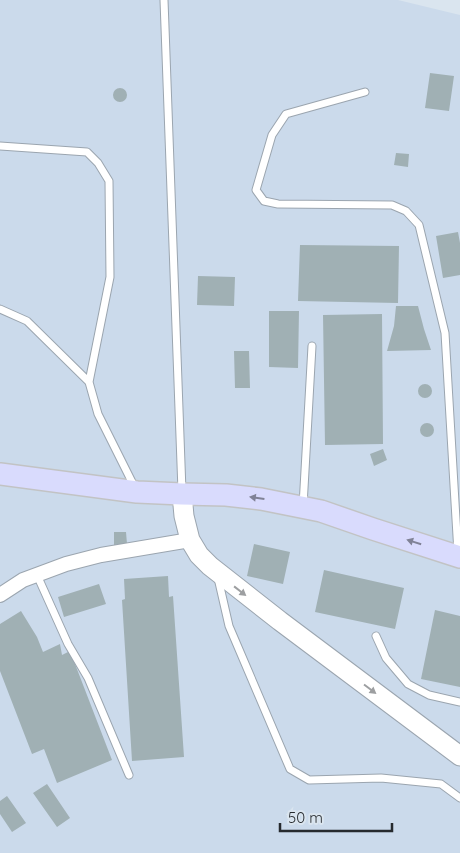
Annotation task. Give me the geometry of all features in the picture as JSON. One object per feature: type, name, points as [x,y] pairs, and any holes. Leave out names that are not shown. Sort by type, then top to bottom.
[{"type":"main road","points":[[0,474],[137,492],[226,494],[261,499],[303,507],[372,529],[459,548]]},
{"type":"street","points":[[182,494],[184,516],[190,540],[199,555],[217,572],[460,756]]},
{"type":"street","points":[[0,595],[23,580],[66,564],[101,555],[190,540]]},
{"type":"lane","points":[[164,0],[182,494]]},
{"type":"lane","points":[[365,92],[286,114],[272,135],[256,190],[264,201],[278,204],[392,205],[406,211],[419,225],[445,333],[459,548]]},
{"type":"lane","points":[[0,146],[87,152],[98,163],[109,181],[110,277],[89,382],[98,414],[137,492]]},
{"type":"lane","points":[[0,309],[27,321],[89,382]]},
{"type":"lane","points":[[303,507],[312,346]]},
{"type":"lane","points":[[217,572],[229,626],[290,769],[309,780],[382,778],[441,784],[460,798]]},
{"type":"lane","points":[[37,575],[68,644],[88,678],[128,775]]},
{"type":"lane","points":[[376,636],[386,658],[408,684],[429,695],[460,702]]},
{"type":"shaded area","points":[[0,0],[398,0],[460,15],[460,853],[0,853]]},
{"type":"building","points":[[430,73],[454,76],[449,111],[425,108]]},
{"type":"building","points":[[120,88],[125,90],[127,95],[125,100],[120,102],[115,100],[113,95],[115,90]]},
{"type":"building","points":[[396,153],[409,154],[408,167],[394,165]]},
{"type":"building","points":[[458,232],[460,275],[443,278],[436,236]]},
{"type":"building","points":[[300,245],[399,246],[398,303],[298,301]]},
{"type":"building","points":[[198,276],[235,277],[234,306],[197,305]]},
{"type":"building","points":[[396,306],[418,306],[431,350],[387,351],[394,326]]},
{"type":"building","points":[[269,311],[299,311],[298,368],[269,367]]},
{"type":"building","points":[[382,314],[383,444],[325,445],[323,315]]},
{"type":"building","points":[[234,351],[249,351],[250,388],[235,388]]},
{"type":"building","points":[[425,384],[430,386],[432,391],[430,396],[425,398],[420,396],[418,391],[420,386]]},
{"type":"building","points":[[427,423],[432,425],[434,430],[432,435],[427,437],[422,435],[420,430],[422,425]]},
{"type":"building","points":[[383,449],[387,460],[374,466],[370,454]]},
{"type":"building","points":[[114,532],[126,532],[127,544],[114,545]]},
{"type":"building","points":[[254,544],[290,552],[283,584],[247,576]]},
{"type":"building","points":[[324,570],[404,588],[395,629],[315,612]]},
{"type":"building","points":[[168,576],[169,597],[173,596],[184,757],[132,761],[122,600],[125,599],[124,579]]},
{"type":"building","points":[[99,584],[106,604],[64,617],[58,597]]},
{"type":"building","points":[[435,610],[460,616],[460,687],[421,679]]},
{"type":"building","points":[[21,611],[37,637],[43,652],[60,644],[62,655],[70,651],[112,760],[57,783],[44,749],[32,754],[0,671],[0,624]]},
{"type":"building","points":[[47,784],[70,818],[57,827],[33,793]]},
{"type":"building","points":[[7,796],[26,823],[12,832],[0,814],[0,801]]}]
